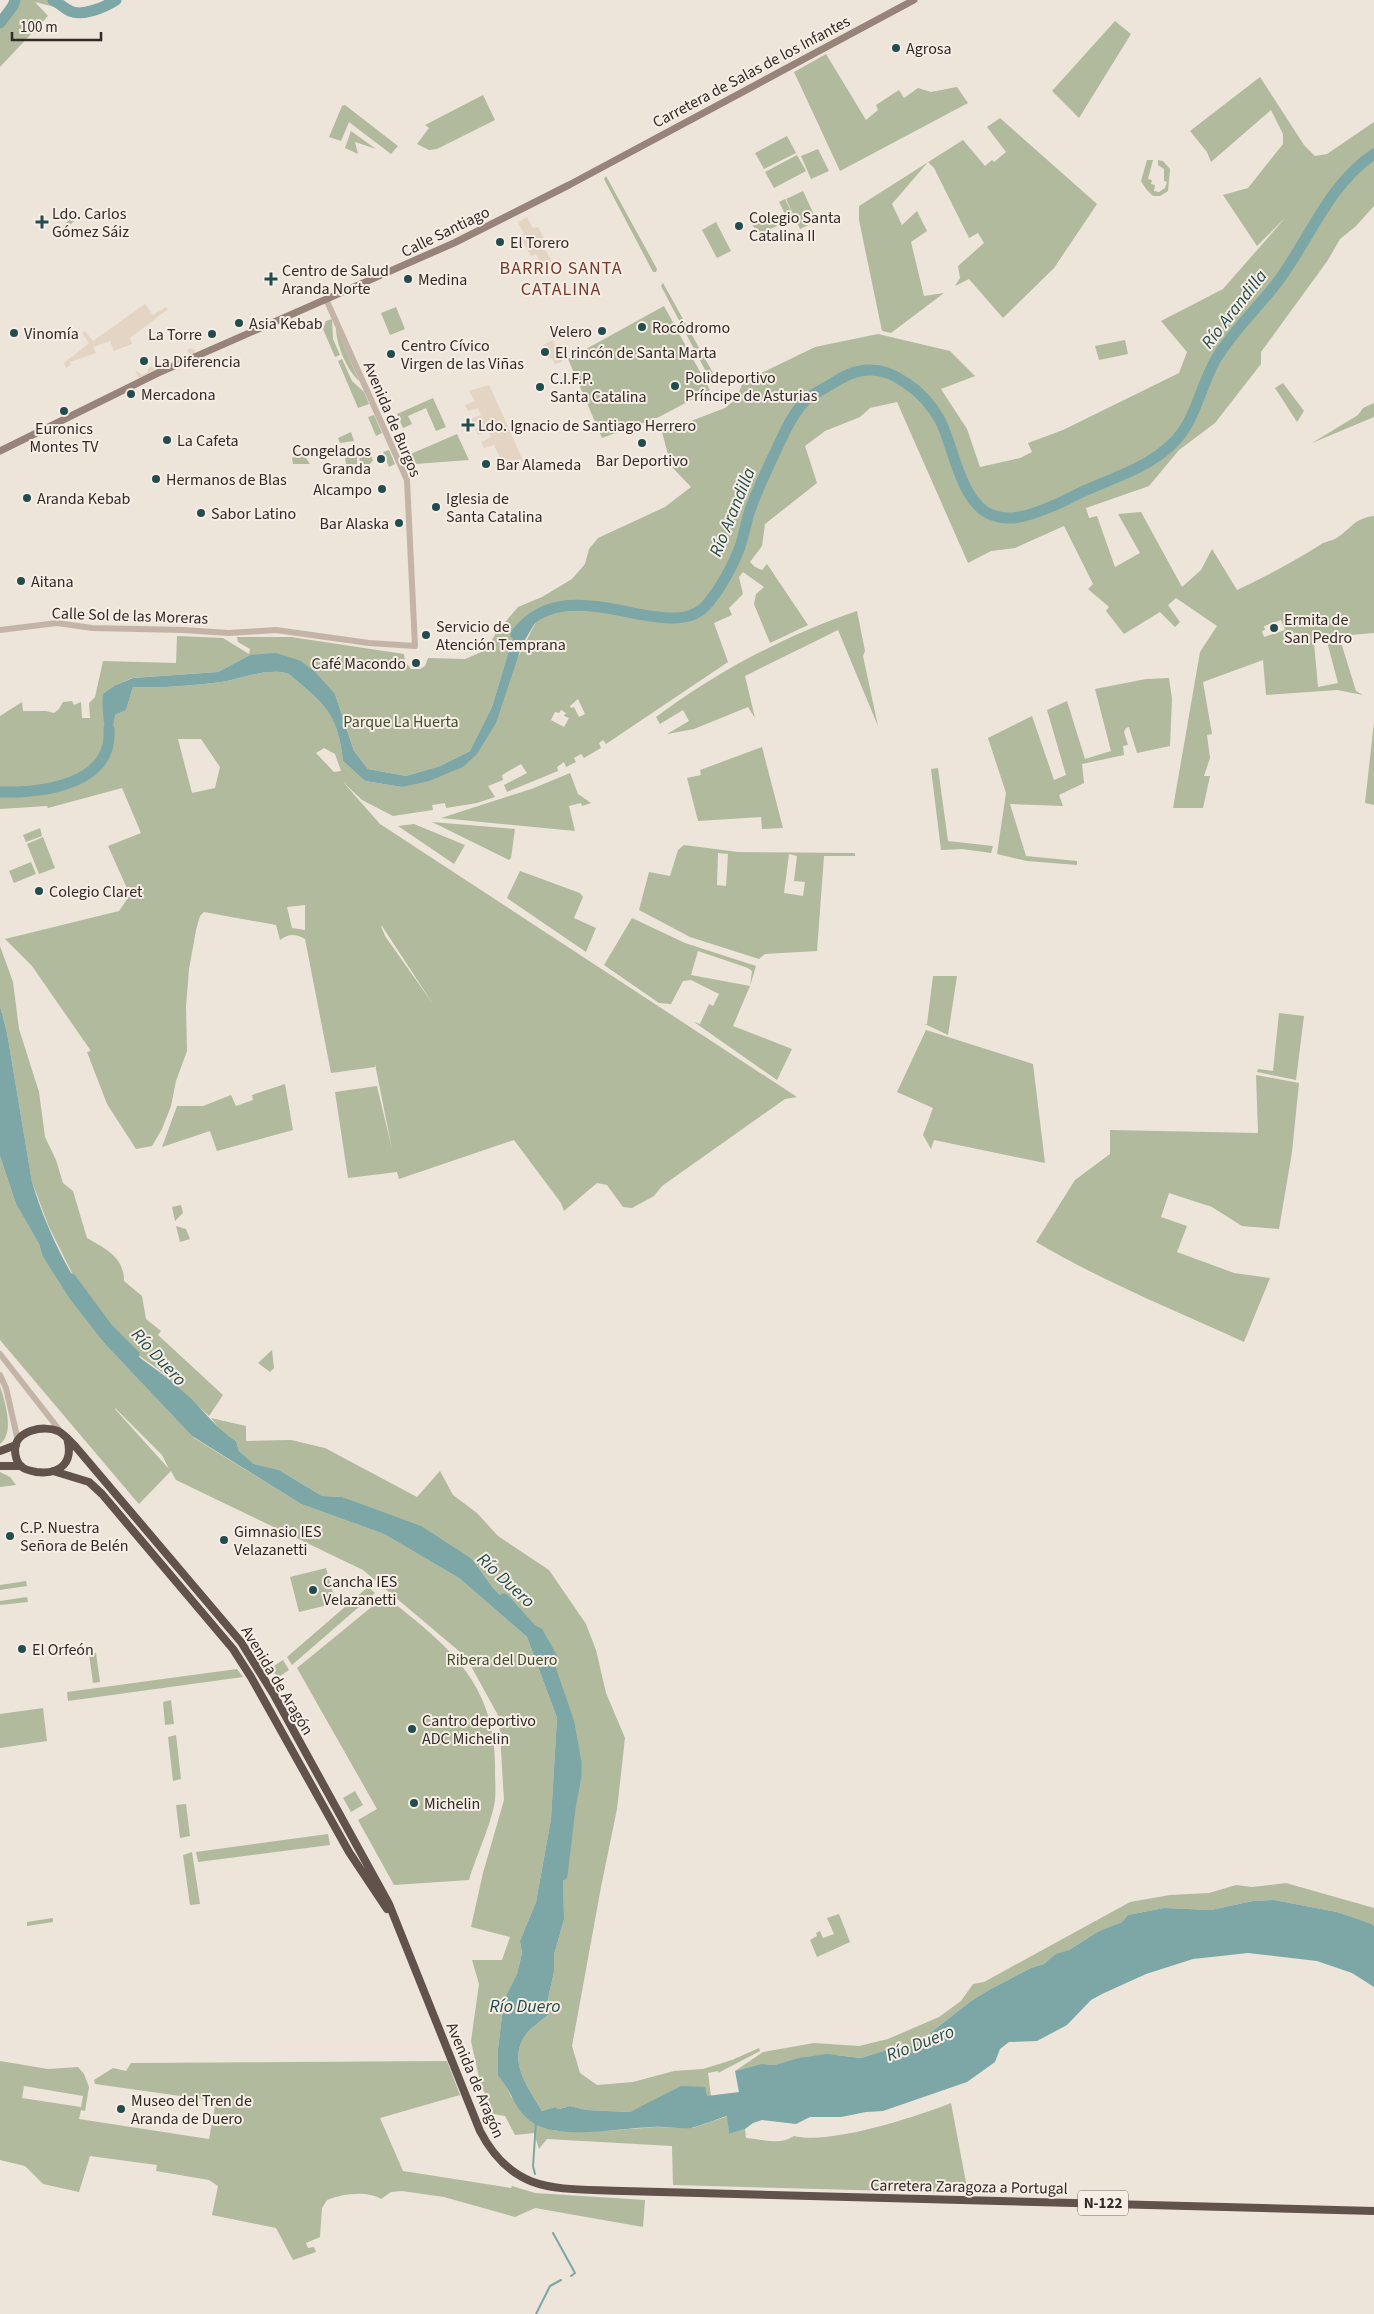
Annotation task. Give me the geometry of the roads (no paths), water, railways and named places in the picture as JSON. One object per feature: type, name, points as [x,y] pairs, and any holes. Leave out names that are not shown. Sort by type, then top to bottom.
[{"type":"highway","points":[[0,1451],[14,1444],[34,1429],[47,1428],[64,1435],[69,1447],[69,1458],[64,1466],[53,1471],[30,1471],[20,1466],[0,1466]]},
{"type":"highway","name":"Avenida de Aragón","points":[[64,1435],[241,1642],[274,1695],[378,1883],[406,1942],[475,2120],[487,2144],[512,2172],[534,2183],[552,2188],[623,2191]]},
{"type":"highway","points":[[14,1444],[20,1466]]},
{"type":"highway","name":"Avenida de Aragón","points":[[53,1471],[89,1482],[102,1494],[233,1649],[251,1677],[349,1852],[406,1942]]},
{"type":"highway","name":"Carretera Zaragoza a Portugal","points":[[623,2191],[1374,2211]]},
{"type":"main road","name":"Carretera de Salas de los Infantes","points":[[602,166],[914,0]]},
{"type":"main road","name":"Calle Santiago","points":[[0,451],[158,373],[454,243],[602,166]]},
{"type":"street","name":"Avenida de Burgos","points":[[326,299],[407,480],[415,646]]},
{"type":"street","name":"Calle Sol de las Moreras","points":[[0,630],[57,623],[92,628],[229,633],[276,630],[388,645],[415,646]]},
{"type":"street","points":[[0,1354],[64,1435]]},
{"type":"street","points":[[0,1375],[6,1388],[13,1422],[14,1444]]},
{"type":"street","points":[[13,1422],[14,1444]]},
{"type":"water","points":[[536,617],[538,618],[522,645],[496,723],[477,754],[463,767],[429,781],[402,787],[365,781],[343,761],[337,731],[327,711],[312,694],[289,674],[281,672],[264,673],[199,685],[133,687],[126,710],[115,715],[110,743],[107,749],[103,694],[116,685],[133,678],[218,672],[250,655],[276,653],[301,661],[315,672],[335,694],[354,751],[368,769],[406,776],[440,766],[470,751],[492,707],[513,637],[524,624]]},
{"type":"water","points":[[0,1006],[7,1033],[32,1182],[37,1198],[50,1231],[73,1277],[109,1331],[127,1348],[186,1394],[222,1431],[236,1441],[239,1451],[254,1464],[279,1470],[322,1496],[342,1497],[421,1526],[472,1559],[493,1588],[525,1620],[542,1629],[558,1657],[552,1672],[569,1723],[576,1776],[570,1808],[563,1870],[564,1919],[554,1955],[554,1972],[547,2003],[548,2015],[527,2033],[521,2043],[519,2053],[521,2073],[542,2111],[555,2107],[559,2109],[570,2106],[586,2110],[630,2112],[681,2086],[705,2087],[707,2096],[739,2092],[735,2071],[761,2064],[775,2065],[799,2058],[827,2054],[861,2058],[893,2048],[905,2048],[915,2045],[971,2001],[989,1990],[1031,1968],[1044,1964],[1056,1954],[1069,1950],[1099,1931],[1122,1922],[1128,1915],[1164,1908],[1211,1910],[1253,1901],[1274,1900],[1337,1912],[1371,1924],[1374,1926],[1374,1987],[1352,1973],[1317,1961],[1248,1953],[1193,1959],[1146,1974],[1102,1994],[1091,2000],[1067,2025],[1037,2041],[1009,2042],[1000,2049],[995,2062],[967,2082],[883,2111],[841,2117],[810,2117],[796,2124],[762,2120],[753,2123],[745,2129],[729,2134],[727,2116],[691,2128],[658,2127],[577,2132],[547,2129],[535,2124],[518,2108],[498,2076],[498,2049],[504,2000],[517,1974],[522,1953],[520,1941],[536,1902],[551,1819],[557,1718],[527,1637],[459,1578],[384,1534],[301,1504],[192,1436],[105,1344],[70,1299],[42,1255],[39,1244],[16,1204],[0,1156]]},
{"type":"waterway","points":[[0,23],[13,6],[15,0]]},
{"type":"waterway","points":[[53,0],[75,13],[100,8],[116,0]]},
{"type":"waterway","name":"Río Arandilla","points":[[516,634],[538,614],[564,606],[591,606],[671,618],[692,615],[709,602],[734,561],[756,494],[794,414],[808,398],[839,379],[855,372],[865,370],[885,372],[902,380],[921,395],[940,420],[966,489],[983,510],[995,516],[1016,518],[1037,512],[1059,504],[1153,459],[1181,434],[1192,414],[1216,359],[1279,280],[1332,196],[1358,166],[1374,154]]},
{"type":"waterway","name":"Río Arandilla","points":[[0,792],[17,792],[54,787],[72,782],[87,774],[100,763],[107,748],[109,729]]},
{"type":"waterway","name":"Río Duero","points":[[71,1279],[108,1329],[134,1355]]},
{"type":"waterway","name":"Río Duero","points":[[504,1599],[530,1628]]},
{"type":"waterway","name":"Río Duero","points":[[547,1659],[569,1723],[576,1763],[576,1776],[562,1875]]},
{"type":"waterway","points":[[535,2174],[533,2166],[536,2122]]},
{"type":"waterway","points":[[553,2233],[575,2273],[571,2276]]},
{"type":"waterway","points":[[536,2314],[550,2286],[561,2280]]},
{"type":"place","name":"Agrosa","points":[[896,48]]},
{"type":"place","name":"Ldo. Carlos Gómez Sáiz","points":[[42,222]]},
{"type":"place","name":"Colegio Santa Catalina II","points":[[739,226]]},
{"type":"place","name":"El Torero","points":[[500,242]]},
{"type":"place","name":"Centro de Salud Aranda Norte","points":[[271,279]]},
{"type":"place","name":"Medina","points":[[408,279]]},
{"type":"place","name":"Asia Kebab","points":[[239,323]]},
{"type":"place","name":"Rocódromo","points":[[642,327]]},
{"type":"place","name":"Velero","points":[[602,331]]},
{"type":"place","name":"Vinomía","points":[[14,333]]},
{"type":"place","name":"La Torre","points":[[212,334]]},
{"type":"place","name":"El rincón de Santa Marta","points":[[545,352]]},
{"type":"place","name":"Centro Cívico Virgen de las Viñas","points":[[391,354]]},
{"type":"place","name":"La Diferencia","points":[[144,361]]},
{"type":"place","name":"Polideportivo Príncipe de Asturias","points":[[675,386]]},
{"type":"place","name":"C.I.F.P. Santa Catalina","points":[[540,387]]},
{"type":"place","name":"Mercadona","points":[[131,394]]},
{"type":"place","name":"Euronics Montes TV","points":[[64,411]]},
{"type":"place","name":"Ldo. Ignacio de Santiago Herrero","points":[[468,425]]},
{"type":"place","name":"La Cafeta","points":[[167,440]]},
{"type":"place","name":"Bar Deportivo","points":[[642,443]]},
{"type":"place","name":"Congelados Granda","points":[[381,459]]},
{"type":"place","name":"Bar Alameda","points":[[486,464]]},
{"type":"place","name":"Hermanos de Blas","points":[[156,479]]},
{"type":"place","name":"Alcampo","points":[[382,489]]},
{"type":"place","name":"Aranda Kebab","points":[[27,498]]},
{"type":"place","name":"Iglesia de Santa Catalina","points":[[436,507]]},
{"type":"place","name":"Sabor Latino","points":[[201,513]]},
{"type":"place","name":"Bar Alaska","points":[[399,523]]},
{"type":"place","name":"Aitana","points":[[21,581]]},
{"type":"place","name":"Ermita de San Pedro","points":[[1274,628]]},
{"type":"place","name":"Servicio de Atención Temprana","points":[[426,635]]},
{"type":"place","name":"Café Macondo","points":[[416,663]]},
{"type":"place","name":"Colegio Claret","points":[[39,891]]},
{"type":"place","name":"C.P. Nuestra Señora de Belén","points":[[10,1536]]},
{"type":"place","name":"Gimnasio IES Velazanetti","points":[[224,1540]]},
{"type":"place","name":"Cancha IES Velazanetti","points":[[313,1590]]},
{"type":"place","name":"El Orfeón","points":[[22,1649]]},
{"type":"place","name":"Cantro deportivo ADC Michelin","points":[[412,1729]]},
{"type":"place","name":"Michelin","points":[[414,1803]]},
{"type":"place","name":"Museo del Tren de Aranda de Duero","points":[[121,2109]]},
{"type":"district","name":"BARRIO SANTA CATALINA","points":[[561,278]]},
{"type":"park label","name":"Parque La Huerta","points":[[401,721]]},
{"type":"park label","name":"Ribera del Duero","points":[[502,1659]]}]
